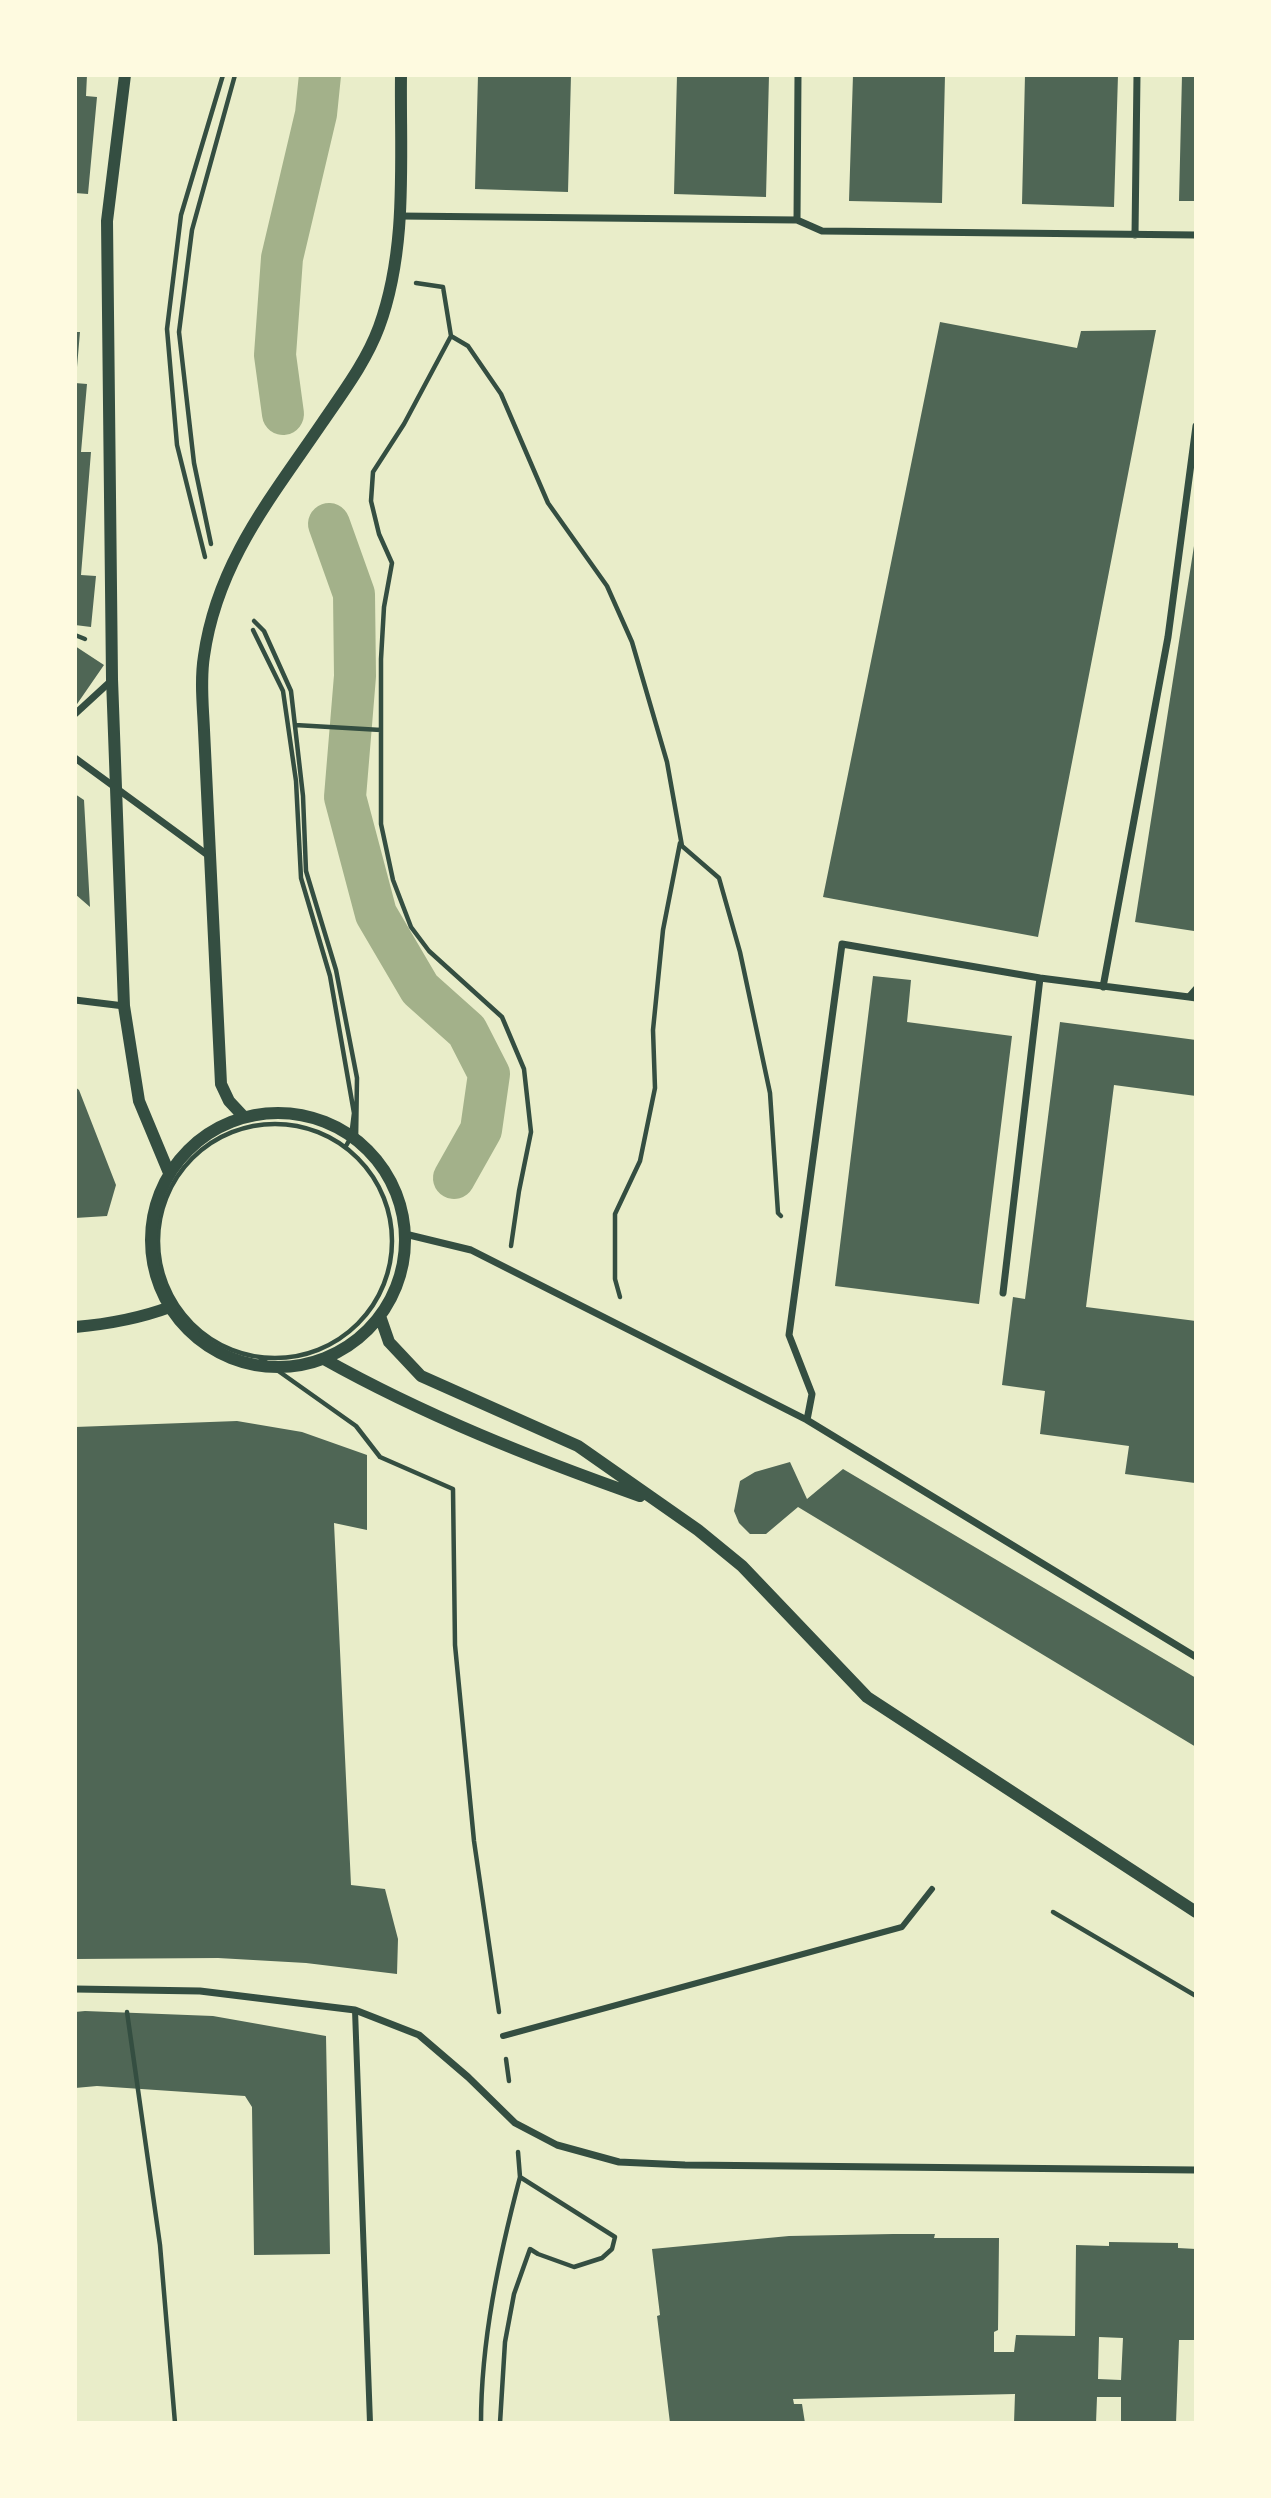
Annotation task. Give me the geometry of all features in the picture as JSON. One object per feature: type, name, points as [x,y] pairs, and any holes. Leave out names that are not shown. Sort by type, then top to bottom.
[{"type":"street","points":[[125,75],[107,221],[112,679],[124,1006],[139,1101],[169,1173]]},
{"type":"street","points":[[243,1116],[229,1101],[221,1084],[209,856],[203,657],[216,602],[239,547],[368,352],[378,329],[392,281],[399,216],[401,75]]},
{"type":"street","points":[[797,220],[799,75]]},
{"type":"street","points":[[1135,234],[1137,75]]},
{"type":"street","points":[[399,216],[797,220],[822,231],[1196,235]]},
{"type":"street","points":[[1103,988],[1168,638],[1196,426]]},
{"type":"street","points":[[75,714],[112,679]]},
{"type":"street","points":[[75,758],[209,856]]},
{"type":"street","points":[[807,1420],[813,1394],[789,1335],[842,944],[1103,988],[1193,997],[1196,989]]},
{"type":"street","points":[[1003,1293],[1040,978]]},
{"type":"street","points":[[75,1000],[124,1006]]},
{"type":"street","points":[[279,1112],[320,1120],[351,1141],[382,1167],[398,1199],[405,1234],[403,1264],[394,1291],[380,1316],[355,1342],[324,1359],[289,1367],[255,1365],[221,1354],[192,1334],[170,1307],[155,1275],[150,1240],[155,1206],[169,1173],[188,1150],[211,1131],[243,1116],[279,1112]]},
{"type":"street","points":[[405,1234],[471,1250],[807,1420],[1196,1657]]},
{"type":"street","points":[[75,1327],[141,1318],[170,1307]]},
{"type":"street","points":[[380,1316],[389,1342],[421,1376],[578,1446],[698,1530],[741,1566],[867,1697],[1196,1912]]},
{"type":"street","points":[[324,1359],[376,1388],[552,1465],[654,1501]]},
{"type":"street","points":[[503,2036],[902,1927],[932,1889]]},
{"type":"street","points":[[75,1989],[200,1991],[355,2010],[419,2035],[468,2077],[515,2123],[558,2145],[619,2162],[1196,2170]]},
{"type":"street","points":[[355,2010],[370,2423]]},
{"type":"path","points":[[206,559],[177,445],[167,329],[181,215],[223,75]]},
{"type":"path","points":[[211,545],[194,463],[179,332],[192,230],[235,75]]},
{"type":"path","points":[[392,281],[443,286],[451,336],[404,424],[373,472],[371,501],[379,534],[392,563],[384,607],[381,659],[381,824],[393,880],[411,927],[429,951],[502,1017],[524,1069],[531,1132],[507,1267]]},
{"type":"path","points":[[451,336],[468,346],[501,394],[548,503],[607,586],[632,642],[667,762],[682,846],[719,878],[740,952],[770,1093],[778,1213],[802,1237]]},
{"type":"path","points":[[254,621],[264,631],[291,691],[303,796],[306,871],[336,970],[357,1078],[351,1141],[388,1203],[394,1236],[387,1279],[374,1307],[350,1333],[319,1349],[292,1358],[260,1358],[226,1348],[199,1328],[177,1306],[161,1273],[157,1247],[161,1208],[174,1182],[192,1156],[215,1138],[241,1128],[279,1123],[351,1141]]},
{"type":"path","points":[[253,630],[283,691],[296,781],[301,878],[335,999],[354,1113],[351,1141]]},
{"type":"path","points":[[295,725],[381,730]]},
{"type":"path","points":[[627,1329],[615,1279],[615,1214],[640,1161],[654,1088],[653,1030],[663,930],[680,838]]},
{"type":"path","points":[[260,1358],[356,1426],[380,1457],[453,1489],[454,1645],[474,1841],[515,2123],[520,2177],[485,2351],[481,2423]]},
{"type":"path","points":[[1054,1912],[1196,1996]]},
{"type":"path","points":[[124,1990],[160,2245],[175,2423]]},
{"type":"path","points":[[500,2423],[505,2342],[513,2294],[530,2249],[575,2267],[602,2258],[612,2249],[615,2237],[520,2177]]},
{"type":"building","points":[[75,75],[87,75],[86,96],[97,97],[88,194],[75,193]]},
{"type":"building","points":[[478,75],[571,75],[568,192],[475,189]]},
{"type":"building","points":[[677,75],[769,75],[766,197],[674,194]]},
{"type":"building","points":[[853,75],[945,75],[942,203],[849,201]]},
{"type":"building","points":[[1025,75],[1118,75],[1114,207],[1022,204]]},
{"type":"building","points":[[1182,75],[1196,75],[1196,201],[1179,201]]},
{"type":"building","points":[[940,322],[1077,348],[1081,331],[1156,330],[1038,937],[823,897]]},
{"type":"building","points":[[75,332],[80,332],[77,367],[75,367]]},
{"type":"building","points":[[75,383],[87,384],[81,452],[91,452],[81,575],[96,576],[91,627],[75,625]]},
{"type":"building","points":[[1194,546],[1196,922],[1194,931],[1135,922]]},
{"type":"building","points":[[75,646],[104,665],[75,707]]},
{"type":"building","points":[[75,794],[84,800],[90,907],[75,894]]},
{"type":"building","points":[[873,976],[911,980],[907,1022],[1012,1036],[979,1304],[835,1286]]},
{"type":"building","points":[[1060,1022],[1196,1040],[1196,1096],[1114,1085],[1086,1307],[1196,1321],[1195,1483],[1125,1474],[1129,1446],[1040,1434],[1045,1391],[1002,1385],[1013,1297],[1025,1299]]},
{"type":"building","points":[[75,1087],[79,1090],[116,1185],[107,1216],[75,1218]]},
{"type":"building","points":[[237,1421],[302,1432],[367,1455],[367,1530],[334,1523],[351,1885],[385,1889],[398,1939],[397,1974],[306,1963],[218,1958],[75,1959],[75,1427]]},
{"type":"building","points":[[790,1462],[807,1499],[843,1469],[1196,1678],[1196,1747],[798,1507],[766,1534],[750,1534],[739,1523],[734,1511],[740,1481],[755,1472]]},
{"type":"building","points":[[75,2012],[213,2016],[326,2036],[330,2254],[254,2255],[252,2107],[245,2096],[97,2086],[75,2088]]},
{"type":"building","points":[[935,2234],[934,2238],[999,2238],[998,2330],[994,2332],[994,2352],[1014,2352],[1016,2335],[1075,2336],[1076,2245],[1109,2246],[1109,2242],[1178,2243],[1178,2248],[1196,2249],[1196,2340],[1179,2340],[1176,2423],[1121,2423],[1121,2397],[1097,2397],[1096,2423],[1014,2423],[1015,2394],[793,2399],[794,2404],[802,2404],[805,2423],[670,2423],[652,2249],[789,2236]],"holes":[[[1099,2337],[1123,2338],[1121,2380],[1098,2379]]]},
{"type":"waterway","points":[[283,414],[275,355],[282,258],[316,114],[320,75]]},
{"type":"waterway","points":[[329,524],[354,594],[355,676],[345,797],[376,914],[420,989],[467,1031],[489,1074],[481,1130],[454,1178]]}]
